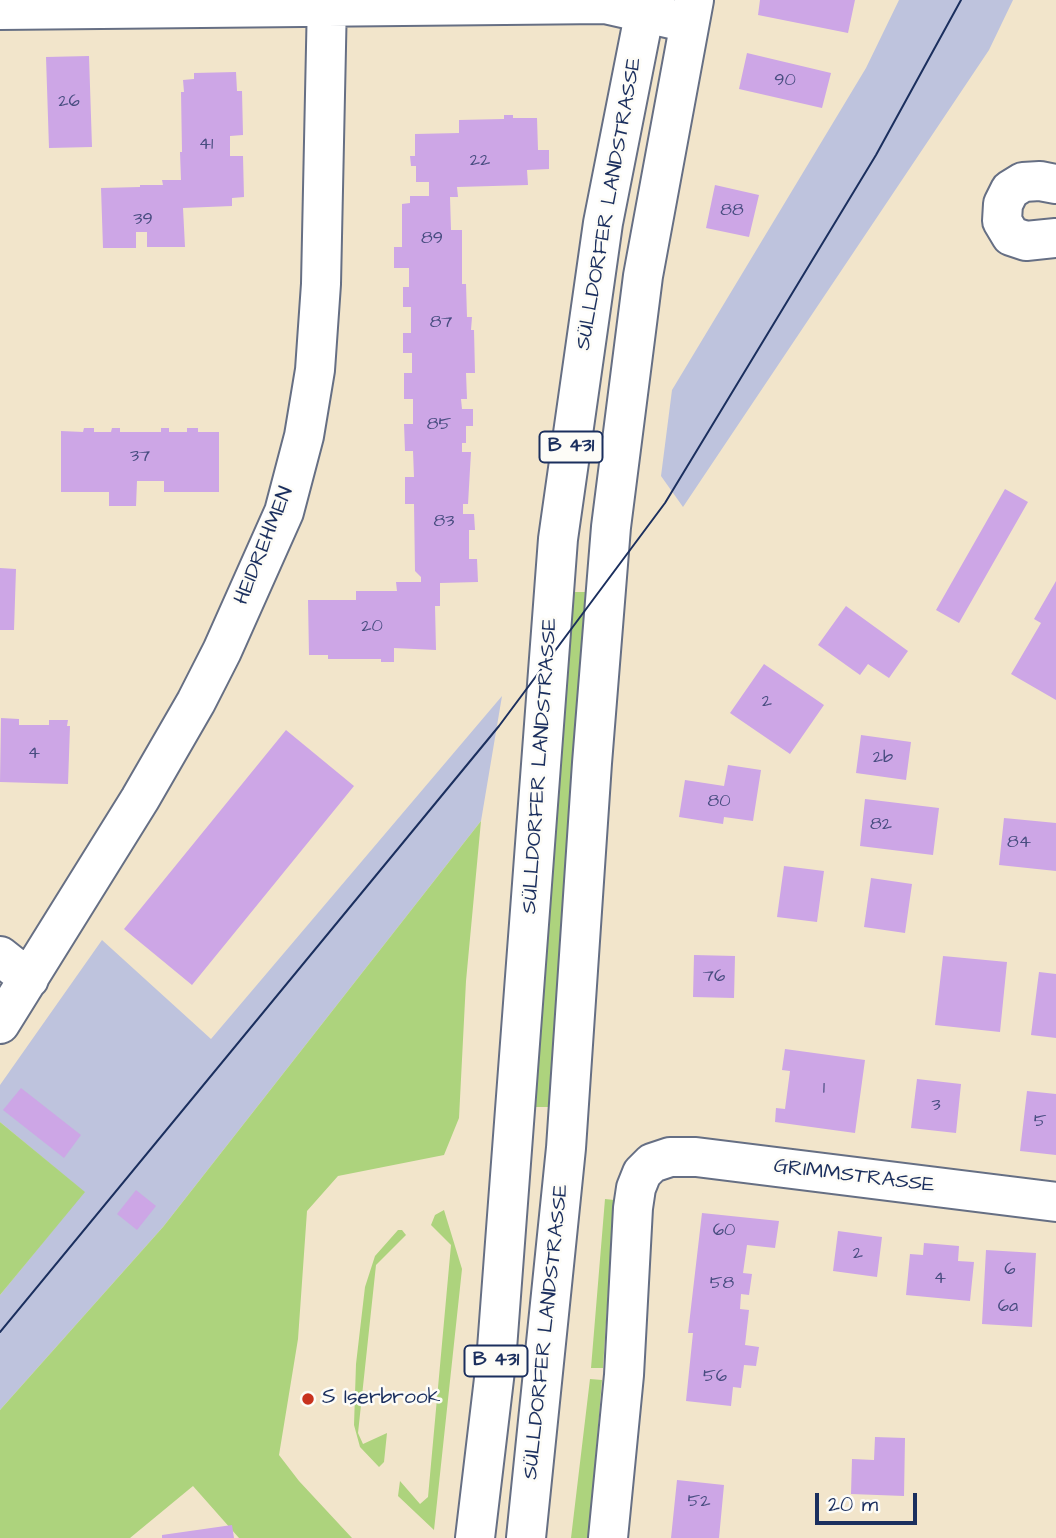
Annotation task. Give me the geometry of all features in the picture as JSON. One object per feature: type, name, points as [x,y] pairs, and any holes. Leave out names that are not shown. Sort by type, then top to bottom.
[{"type":"main road","points":[[0,10],[327,3],[605,4],[692,11]]},
{"type":"main road","name":"HEIDREHMEN","points":[[0,1024],[14,967],[140,799],[196,702],[284,512],[304,436],[315,370],[321,284],[327,3]]},
{"type":"main road","name":"SÜLLDORFER LANDSTRASSE","points":[[475,1538],[497,1348],[558,539],[603,223],[646,6]]},
{"type":"main road","name":"SÜLLDORFER LANDSTRASSE","points":[[526,1538],[566,1148],[611,527],[643,276],[692,11]]},
{"type":"main road","points":[[1056,184],[1023,182],[1010,190],[1003,204],[1002,221],[1011,236],[1026,241],[1056,238]]},
{"type":"main road","name":"GRIMMSTRASSE","points":[[608,1538],[624,1376],[635,1188],[642,1173],[652,1163],[670,1157],[696,1157],[1056,1202]]},
{"type":"shaded area","points":[[899,0],[1013,0],[989,50],[683,507],[661,476],[672,390],[866,68]]},
{"type":"shaded area","points":[[502,696],[481,821],[163,1227],[0,1410],[0,1295],[84,1192],[0,1122],[0,1085],[102,940],[211,1039]]},
{"type":"green space","points":[[574,592],[585,592],[550,1107],[536,1107],[542,978]]},
{"type":"green space","points":[[481,821],[466,981],[459,1118],[444,1155],[338,1176],[307,1211],[298,1339],[279,1455],[299,1481],[352,1538],[239,1538],[193,1486],[130,1538],[0,1538],[0,1410],[163,1227]]},
{"type":"green space","points":[[0,1122],[85,1192],[0,1295]]},
{"type":"green space","points":[[605,1199],[614,1200],[603,1368],[591,1368]]},
{"type":"green space","points":[[444,1210],[462,1269],[434,1530],[398,1496],[400,1481],[420,1504],[428,1497],[451,1245],[431,1225],[435,1215]]},
{"type":"green space","points":[[398,1230],[402,1230],[406,1235],[376,1265],[358,1433],[363,1444],[387,1433],[384,1462],[379,1467],[360,1447],[354,1425],[356,1364],[365,1287],[375,1256]]},
{"type":"green space","points":[[590,1379],[602,1380],[589,1538],[571,1538]]},
{"type":"building","points":[[760,0],[855,0],[848,33],[758,15]]},
{"type":"building","points":[[747,53],[831,73],[822,108],[739,89]]},
{"type":"building","points":[[89,56],[92,147],[49,148],[46,57]]},
{"type":"building","points":[[236,72],[237,91],[242,91],[243,135],[230,136],[230,156],[243,156],[244,197],[232,198],[232,206],[183,208],[185,247],[147,247],[147,232],[136,232],[136,248],[103,248],[101,188],[163,185],[162,180],[181,180],[183,80],[194,79],[194,73]]},
{"type":"building","points":[[504,115],[513,115],[513,118],[537,118],[538,150],[549,150],[549,169],[527,170],[528,185],[457,187],[458,197],[450,197],[451,230],[462,230],[462,284],[466,284],[467,317],[472,317],[471,330],[474,330],[475,373],[466,373],[467,399],[461,399],[462,409],[473,409],[473,426],[466,426],[466,443],[462,443],[462,452],[471,452],[468,504],[463,504],[463,514],[474,514],[475,530],[469,530],[469,559],[477,559],[478,582],[440,583],[440,606],[435,606],[436,650],[394,648],[394,662],[381,662],[381,659],[328,659],[328,655],[309,655],[308,600],[356,600],[356,591],[397,591],[396,582],[421,582],[421,577],[415,571],[414,504],[405,504],[405,477],[414,477],[413,451],[405,451],[404,424],[413,424],[413,399],[404,399],[404,373],[412,373],[412,353],[403,353],[403,333],[411,333],[411,307],[403,307],[403,287],[409,287],[409,268],[394,268],[394,247],[402,247],[402,204],[410,203],[410,196],[429,196],[429,182],[416,182],[416,166],[411,166],[410,156],[415,156],[415,134],[459,133],[459,120],[504,119]]},
{"type":"building","points":[[715,185],[759,195],[749,237],[706,228]]},
{"type":"building","points":[[84,428],[94,428],[94,432],[111,432],[112,428],[120,428],[120,432],[161,432],[161,428],[169,428],[169,432],[187,432],[187,428],[198,428],[198,432],[219,432],[219,492],[164,492],[164,481],[137,481],[136,506],[109,506],[109,492],[61,492],[61,431],[83,432]]},
{"type":"building","points":[[1005,489],[1028,502],[959,623],[936,610]]},
{"type":"building","points":[[0,568],[16,569],[14,630],[0,630]]},
{"type":"building","points":[[1056,581],[1056,700],[1011,674],[1041,623],[1034,619]]},
{"type":"building","points":[[846,606],[908,651],[889,678],[868,664],[860,675],[818,645]]},
{"type":"building","points":[[764,664],[824,705],[790,754],[730,713]]},
{"type":"building","points":[[1,718],[19,719],[19,725],[49,725],[49,720],[68,720],[68,784],[0,782]]},
{"type":"building","points":[[286,730],[354,786],[192,985],[124,929]]},
{"type":"building","points":[[861,735],[911,742],[906,780],[856,773]]},
{"type":"building","points":[[728,765],[761,770],[753,821],[724,817],[723,824],[679,817],[685,780],[724,786]]},
{"type":"building","points":[[865,799],[939,808],[933,855],[860,846]]},
{"type":"building","points":[[1004,818],[1056,823],[1056,871],[999,865]]},
{"type":"building","points":[[784,866],[824,871],[817,922],[777,917]]},
{"type":"building","points":[[871,878],[912,884],[905,933],[864,927]]},
{"type":"building","points":[[694,955],[735,956],[734,998],[693,997]]},
{"type":"building","points":[[943,956],[1007,962],[1000,1032],[935,1025]]},
{"type":"building","points":[[1039,972],[1056,974],[1056,1038],[1031,1035]]},
{"type":"building","points":[[785,1049],[865,1060],[855,1133],[775,1122],[776,1108],[785,1109],[790,1071],[782,1070]]},
{"type":"building","points":[[917,1079],[961,1084],[956,1133],[911,1128]]},
{"type":"building","points":[[21,1088],[81,1135],[64,1158],[3,1110]]},
{"type":"building","points":[[1027,1091],[1056,1094],[1056,1155],[1020,1151]]},
{"type":"building","points":[[136,1190],[156,1206],[137,1230],[117,1214]]},
{"type":"building","points":[[702,1213],[779,1221],[775,1248],[747,1245],[743,1273],[752,1274],[749,1295],[741,1294],[740,1309],[749,1310],[745,1345],[759,1347],[756,1366],[744,1365],[741,1388],[733,1387],[731,1406],[686,1401],[693,1333],[688,1333]]},
{"type":"building","points":[[838,1231],[882,1237],[877,1277],[833,1271]]},
{"type":"building","points":[[924,1243],[959,1246],[958,1261],[974,1262],[970,1301],[906,1295],[910,1254],[923,1255]]},
{"type":"building","points":[[986,1250],[1036,1253],[1032,1327],[982,1324]]},
{"type":"building","points":[[875,1437],[905,1438],[904,1496],[851,1494],[852,1459],[874,1460]]},
{"type":"building","points":[[677,1480],[724,1485],[719,1538],[671,1538]]},
{"type":"building","points":[[232,1525],[234,1538],[162,1538],[162,1535]]},
{"type":"tram line","points":[[0,1332],[499,726],[665,503],[876,155],[961,0]]},
{"type":"place","name":"S Iserbrook","points":[[308,1399]]}]
